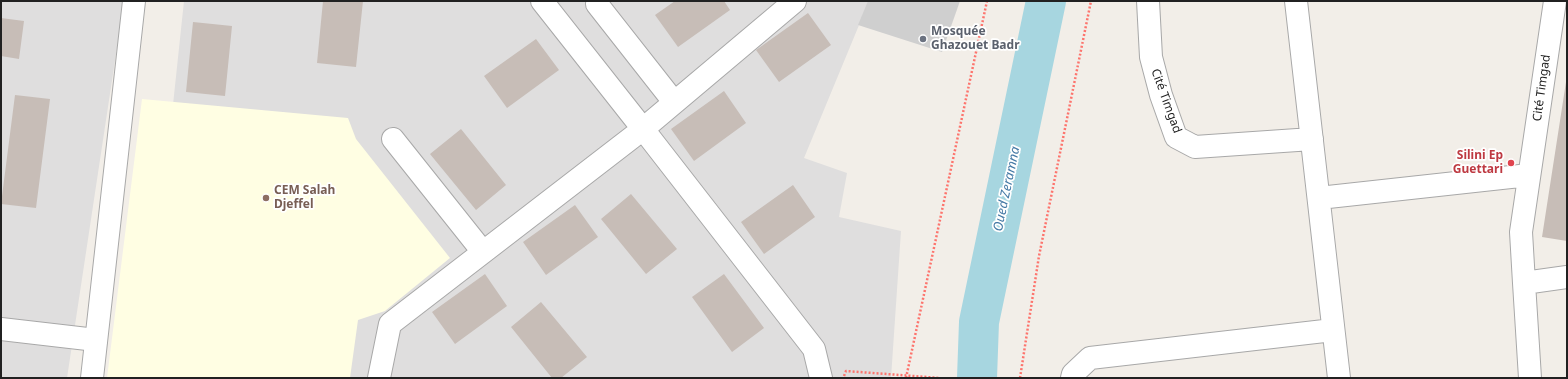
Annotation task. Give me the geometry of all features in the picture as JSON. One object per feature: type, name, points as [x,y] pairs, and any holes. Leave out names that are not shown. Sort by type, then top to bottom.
[{"type":"street","points":[[92,378],[134,1]]},
{"type":"street","points":[[542,1],[814,349],[820,378]]},
{"type":"street","points":[[379,378],[390,324],[643,129],[795,1]]},
{"type":"street","name":"Cité Timgad","points":[[1148,1],[1150,57],[1161,96],[1176,137],[1195,147],[1312,139]]},
{"type":"street","points":[[1296,1],[1339,378]]},
{"type":"street","name":"Cité Timgad","points":[[1530,378],[1521,232],[1554,1]]},
{"type":"street","points":[[597,4],[674,102]]},
{"type":"street","points":[[393,139],[483,252]]},
{"type":"street","points":[[1319,198],[1529,175]]},
{"type":"street","points":[[1524,282],[1567,277]]},
{"type":"street","points":[[1,330],[96,340]]},
{"type":"street","points":[[1072,378],[1073,374],[1090,358],[1333,330]]},
{"type":"path","points":[[906,376],[987,1]]},
{"type":"path","points":[[1020,378],[1040,256],[1091,1]]},
{"type":"path","points":[[843,378],[846,371],[940,378]]},
{"type":"shaded area","points":[[1,1],[124,1],[67,378],[1,378]]},
{"type":"shaded area","points":[[184,1],[869,1],[804,158],[847,173],[839,217],[901,231],[891,378],[144,378]]},
{"type":"shaded area","name":"Mosquée Ghazouet Badr","points":[[868,1],[960,1],[942,52],[858,25]]},
{"type":"shaded area","name":"CEM Salah Djeffel","points":[[142,99],[348,118],[356,139],[450,258],[385,311],[358,320],[350,378],[107,378]]},
{"type":"building","points":[[323,1],[363,1],[356,67],[317,63]]},
{"type":"building","points":[[675,1],[724,1],[730,10],[678,47],[655,15]]},
{"type":"building","points":[[808,13],[831,45],[779,82],[756,50]]},
{"type":"building","points":[[1,18],[24,21],[19,59],[1,56]]},
{"type":"building","points":[[193,22],[232,26],[225,96],[186,92]]},
{"type":"building","points":[[536,39],[559,70],[507,108],[484,76]]},
{"type":"building","points":[[1567,82],[1567,241],[1542,237]]},
{"type":"building","points":[[724,91],[746,123],[694,161],[671,129]]},
{"type":"building","points":[[15,95],[50,99],[36,208],[1,204]]},
{"type":"building","points":[[461,129],[506,185],[476,210],[430,154]]},
{"type":"building","points":[[793,185],[815,217],[764,254],[741,222]]},
{"type":"building","points":[[631,194],[677,249],[646,274],[601,219]]},
{"type":"building","points":[[575,205],[598,237],[546,275],[523,242]]},
{"type":"building","points":[[485,274],[507,306],[455,344],[432,312]]},
{"type":"building","points":[[724,274],[764,328],[732,352],[692,297]]},
{"type":"building","points":[[541,302],[587,357],[561,378],[552,378],[511,327]]},
{"type":"waterway","name":"Oued Zeramna","points":[[977,378],[979,322],[1046,1]]},
{"type":"place","name":"Mosquée Ghazouet Badr","points":[[923,39]]},
{"type":"place","name":"Silini Ep Guettari","points":[[1511,163]]},
{"type":"place","name":"CEM Salah Djeffel","points":[[266,198]]}]
